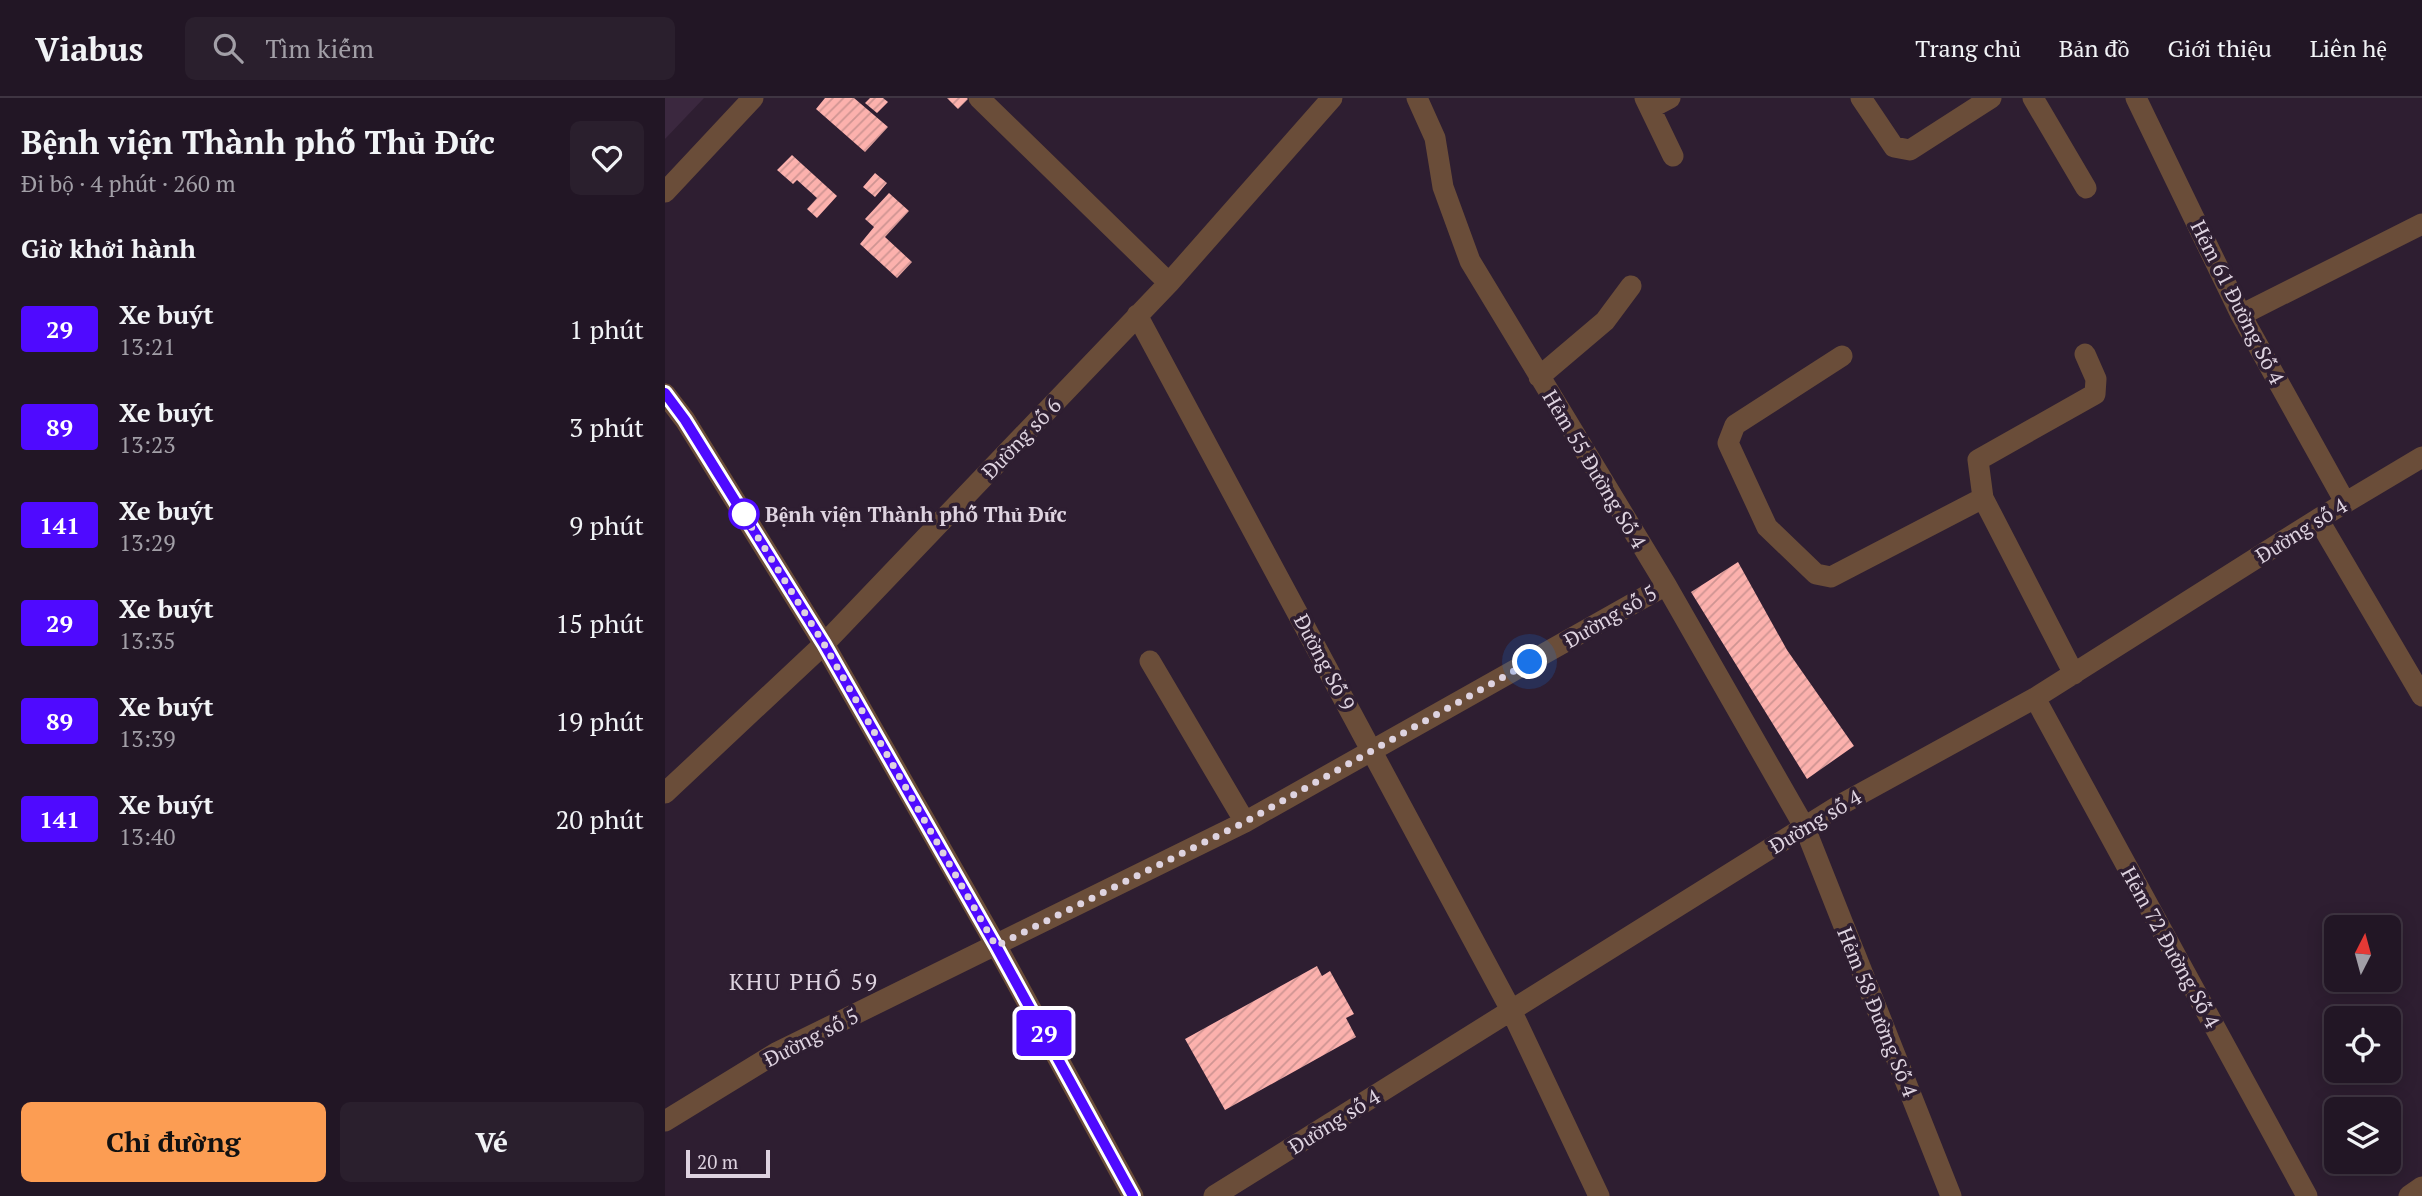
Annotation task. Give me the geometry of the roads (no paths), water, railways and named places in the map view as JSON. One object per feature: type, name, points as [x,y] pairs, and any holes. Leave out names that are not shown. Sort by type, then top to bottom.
[{"type":"street","points":[[665,192],[753,98]]},
{"type":"street","points":[[979,98],[1169,283]]},
{"type":"street","name":"Đường số 6","points":[[666,789],[824,644],[1169,283],[1332,98]]},
{"type":"street","name":"Hẻm 55 Đường Số 4","points":[[1417,98],[1435,138],[1443,187],[1470,261],[1665,584],[1805,828]]},
{"type":"street","points":[[1670,98],[1648,103],[1673,156]]},
{"type":"street","points":[[1861,98],[1894,147],[1910,150],[1991,98]]},
{"type":"street","points":[[2033,98],[2086,188]]},
{"type":"street","name":"Hẻm 61 Đường Số 4","points":[[2136,98],[2241,315],[2346,502]]},
{"type":"street","points":[[2241,315],[2422,224]]},
{"type":"street","points":[[1539,377],[1605,321],[1631,286]]},
{"type":"street","name":"Đường Số 9","points":[[1137,316],[1511,1010],[1599,1196]]},
{"type":"street","points":[[2074,674],[1983,498],[1977,460],[2095,394],[2096,379],[2085,354]]},
{"type":"street","points":[[1842,356],[1735,425],[1728,443],[1767,527],[1816,574],[1831,578],[1983,498]]},
{"type":"street","points":[[665,394],[685,420],[824,644],[996,946],[1133,1196]]},
{"type":"street","name":"Đường số 4","points":[[1214,1196],[1840,805],[2035,698],[2422,457]]},
{"type":"street","points":[[2318,520],[2422,696]]},
{"type":"street","name":"Đường số 5","points":[[665,1121],[776,1053],[1245,822],[1373,752],[1665,584]]},
{"type":"street","points":[[1150,661],[1245,822]]},
{"type":"street","name":"Hẻm 72 Đường Số 4","points":[[2035,698],[2307,1196]]},
{"type":"street","name":"Hẻm 58 Đường Số 4","points":[[1805,828],[1951,1196]]},
{"type":"street","points":[[2409,1196],[2422,1187]]},
{"type":"place","name":"Bệnh viện Thành phố Thủ Đức","points":[[744,514]]},
{"type":"district","name":"KHU PHỐ 59","points":[[804,981]]}]
